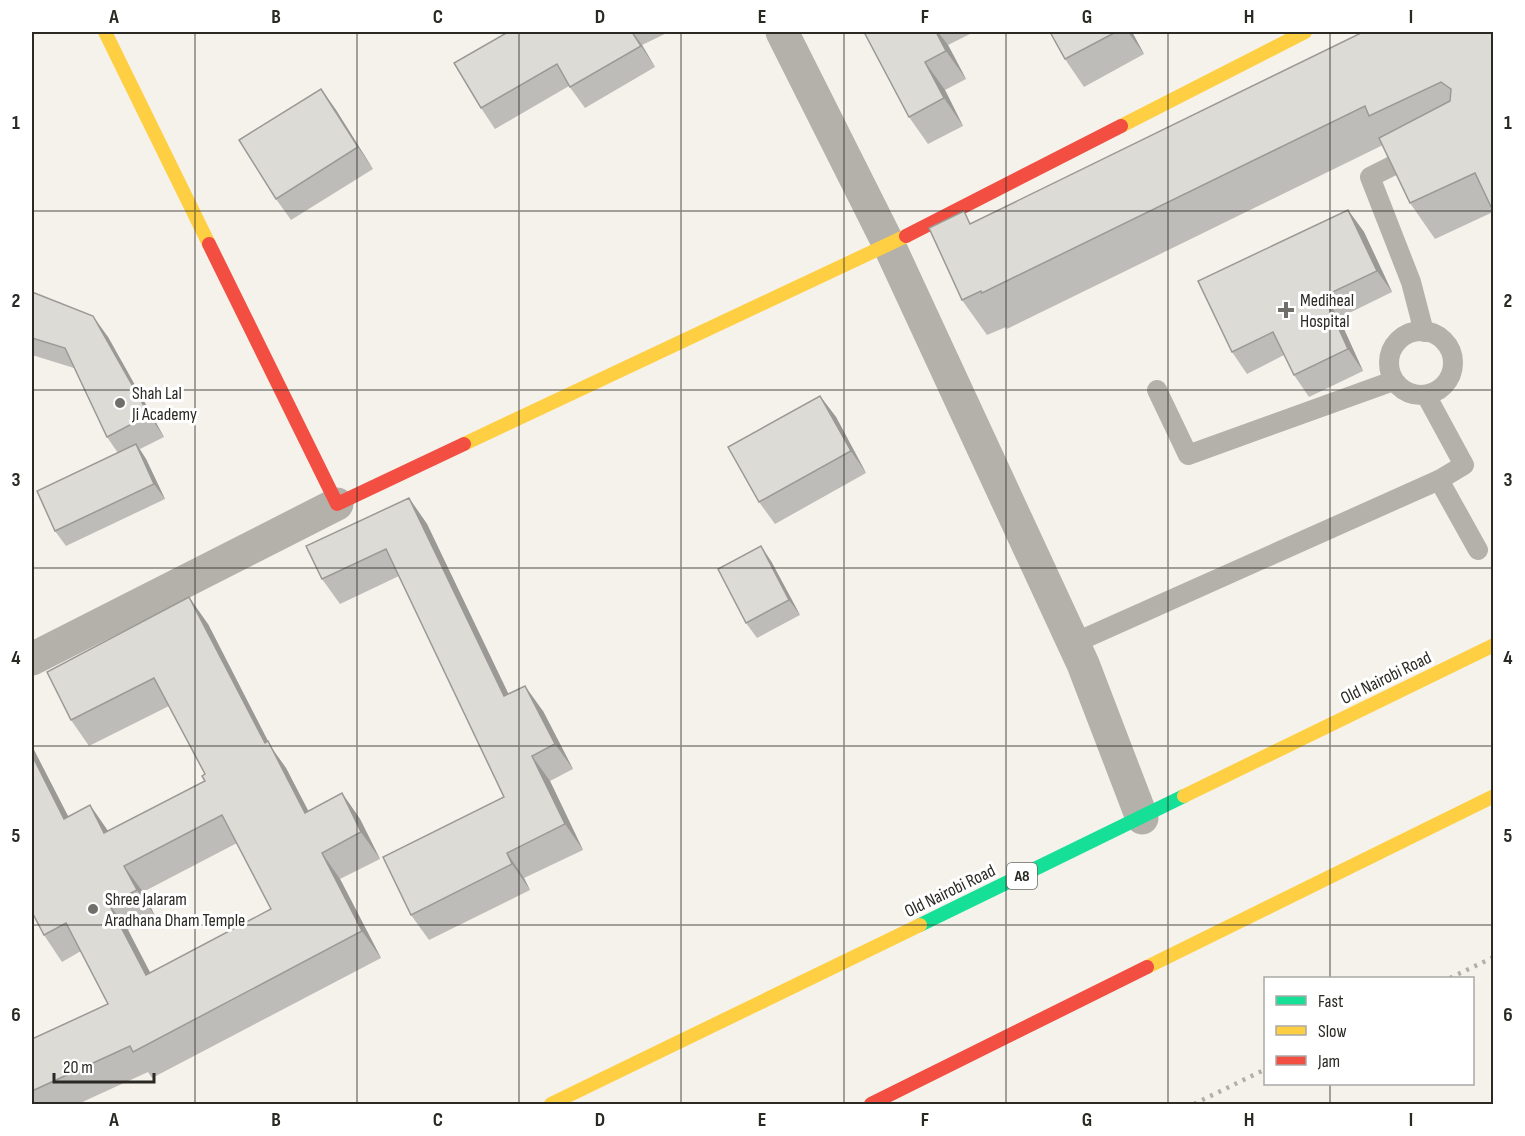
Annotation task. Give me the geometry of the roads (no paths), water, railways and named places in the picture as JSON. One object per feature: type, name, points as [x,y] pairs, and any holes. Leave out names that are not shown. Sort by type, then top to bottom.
[{"type":"main road","points":[[105,32],[337,504],[889,245],[1305,32]]},
{"type":"main road","name":"Old Nairobi Road","points":[[551,1104],[1494,645]]},
{"type":"main road","points":[[871,1104],[1494,796]]},
{"type":"street","points":[[782,32],[889,245],[1083,664],[1142,818]]},
{"type":"street","points":[[32,659],[337,504]]},
{"type":"lane","points":[[1424,332],[1411,282],[1370,177],[1433,145]]},
{"type":"lane","points":[[1413,332],[1424,332],[1435,334],[1444,341],[1452,357],[1453,368],[1446,384],[1426,395],[1410,394],[1393,381],[1388,367],[1394,346],[1402,337],[1413,332]]},
{"type":"lane","points":[[1157,390],[1188,455],[1393,381]]},
{"type":"lane","points":[[1072,644],[1439,480],[1464,465],[1426,395]]},
{"type":"lane","points":[[1439,480],[1478,550]]},
{"type":"railway","points":[[1452,977],[1494,957]]},
{"type":"railway","points":[[1194,1104],[1264,1070]]},
{"type":"place","name":"Mediheal Hospital","points":[[1286,310]]},
{"type":"place","name":"Shah Lal Ji Academy","points":[[120,403]]},
{"type":"place","name":"Shree Jalaram Aradhana Dham Temple","points":[[93,909]]}]
